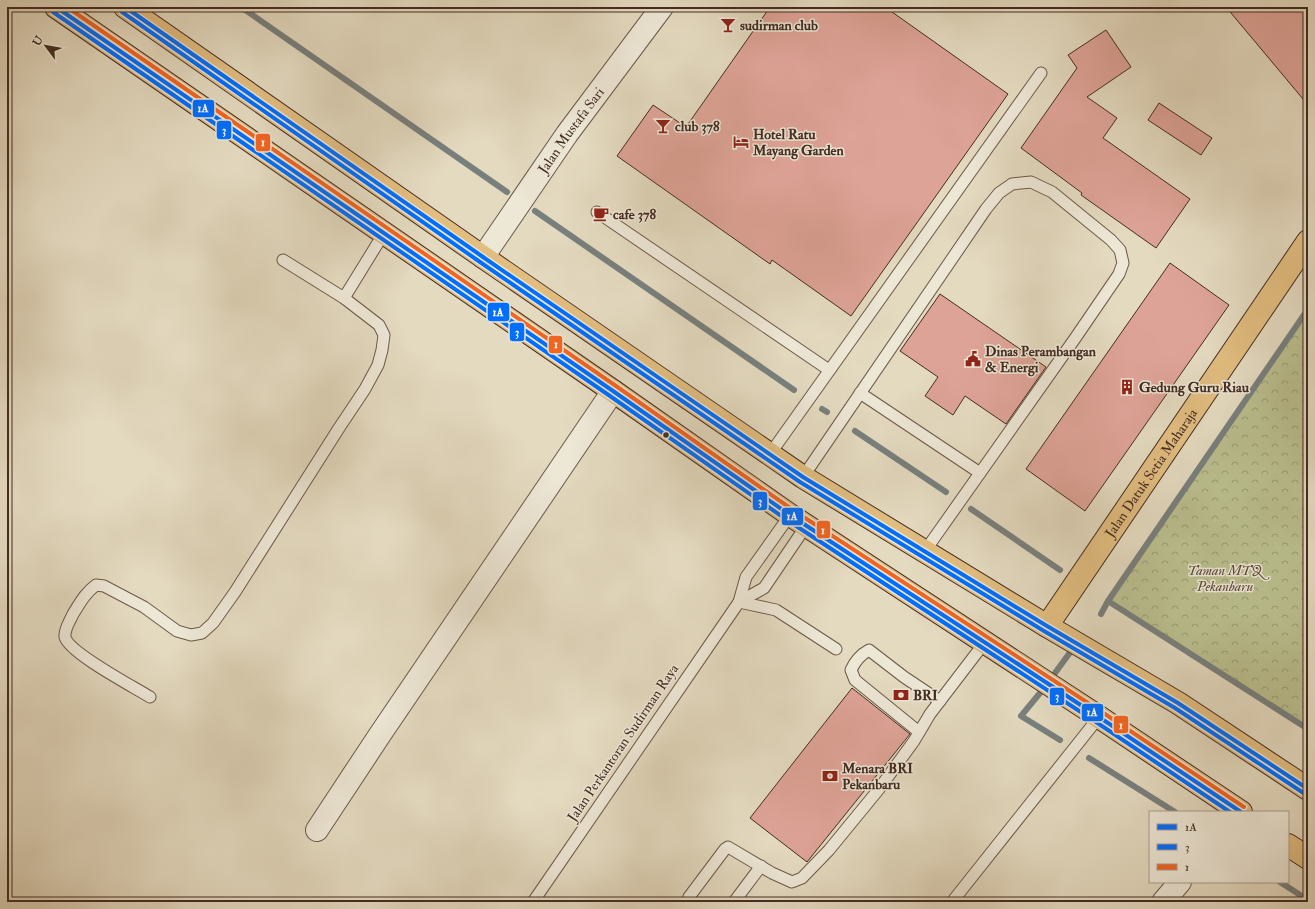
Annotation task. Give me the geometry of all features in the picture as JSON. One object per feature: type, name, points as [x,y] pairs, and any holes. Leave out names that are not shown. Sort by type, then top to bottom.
[{"type":"main road","points":[[56,7],[798,520],[1099,717],[1239,811]]},
{"type":"main road","points":[[125,7],[483,257],[803,477],[1047,626],[1178,702],[1308,789]]},
{"type":"main road","name":"Jalan Datuk Setia Maharaja","points":[[1047,626],[1308,241]]},
{"type":"main road","points":[[1289,846],[1308,858]]},
{"type":"street","name":"Jalan Mustafa Sari","points":[[483,257],[566,134],[662,7]]},
{"type":"street","points":[[317,830],[613,391]]},
{"type":"street","points":[[1163,902],[1179,883]]},
{"type":"lane","points":[[770,454],[1041,73]]},
{"type":"lane","points":[[803,477],[986,209],[999,193],[1012,184],[1031,182],[1052,192],[1111,240],[1120,250],[1123,263],[1119,274],[1076,337],[925,551]]},
{"type":"lane","points":[[597,212],[829,370]]},
{"type":"lane","points":[[344,298],[384,233]]},
{"type":"lane","points":[[150,697],[72,648],[65,638],[65,629],[81,600],[89,590],[96,585],[104,586],[144,607],[177,631],[191,635],[202,633],[213,623],[235,592],[365,389],[378,365],[384,335],[379,325],[344,298],[284,260]]},
{"type":"lane","points":[[860,393],[980,472]]},
{"type":"lane","name":"Jalan Perkantoran Sudirman Raya","points":[[739,602],[764,588],[798,520]]},
{"type":"lane","name":"Jalan Perkantoran Sudirman Raya","points":[[533,902],[739,602],[746,577],[798,520]]},
{"type":"lane","points":[[739,602],[776,610],[836,649]]},
{"type":"lane","points":[[687,902],[689,897],[728,847],[772,873],[792,882],[802,878],[829,850],[879,789],[930,714],[985,642]]},
{"type":"lane","points":[[919,732],[855,680],[851,670],[855,662],[861,655],[869,650],[904,677],[940,701]]},
{"type":"lane","points":[[952,902],[1099,717]]},
{"type":"lane","points":[[734,902],[760,866]]},
{"type":"green space","name":"Taman MTQ Pekanbaru","points":[[1308,309],[1308,729],[1108,601]]},
{"type":"building","name":"Hotel Ratu Mayang Garden","points":[[770,7],[885,7],[1008,94],[851,316],[772,260],[770,264],[617,156],[653,105],[686,127]]},
{"type":"building","points":[[1226,7],[1308,7],[1308,105]]},
{"type":"building","points":[[1106,30],[1131,67],[1087,97],[1117,118],[1103,138],[1190,199],[1156,248],[1081,195],[1082,193],[1021,148],[1077,68],[1068,55]]},
{"type":"building","points":[[1159,103],[1212,138],[1201,155],[1148,120]]},
{"type":"building","name":"Gedung Guru Riau","points":[[1170,263],[1229,305],[1085,511],[1026,469]]},
{"type":"building","name":"Dinas Perambangan & Energi","points":[[940,294],[1046,367],[1006,424],[965,396],[953,415],[925,396],[938,377],[900,351]]},
{"type":"building","name":"Menara BRI Pekanbaru","points":[[852,688],[910,734],[807,862],[750,818]]},
{"type":"waterway","points":[[241,7],[507,192]]},
{"type":"waterway","points":[[535,211],[794,390]]},
{"type":"waterway","points":[[1101,614],[1108,601],[1308,309]]},
{"type":"waterway","points":[[822,409],[827,412]]},
{"type":"waterway","points":[[855,431],[946,492]]},
{"type":"waterway","points":[[971,509],[1060,570]]},
{"type":"waterway","points":[[1108,601],[1308,729]]},
{"type":"waterway","points":[[1055,673],[1074,647]]},
{"type":"waterway","points":[[1040,693],[1021,716],[1060,740]]},
{"type":"waterway","points":[[1089,758],[1173,811]]},
{"type":"waterway","points":[[1282,883],[1308,900]]},
{"type":"transit line","name":"1A","points":[[56,7],[613,391],[790,515],[1099,717],[1240,811]]},
{"type":"transit line","name":"1","points":[[67,7],[793,510],[1102,712],[1244,807]]},
{"type":"transit line","name":"1A","points":[[125,7],[483,257],[803,477],[1047,626],[1178,703],[1308,789]]},
{"type":"transit line","name":"3","points":[[53,12],[610,396],[787,520],[1096,722],[1229,811]]},
{"type":"transit line","name":"3","points":[[122,12],[480,262],[800,482],[1044,631],[1175,708],[1305,794]]},
{"type":"place","name":"sudirman club","points":[[728,25]]},
{"type":"place","name":"club 378","points":[[663,126]]},
{"type":"place","name":"Hotel Ratu Mayang Garden","points":[[741,142]]},
{"type":"place","name":"cafe 378","points":[[601,214]]},
{"type":"place","name":"Dinas Perambangan & Energi","points":[[973,359]]},
{"type":"place","name":"Gedung Guru Riau","points":[[1127,387]]},
{"type":"place","name":"BRI","points":[[901,695]]},
{"type":"place","name":"Menara BRI Pekanbaru","points":[[830,776]]}]
